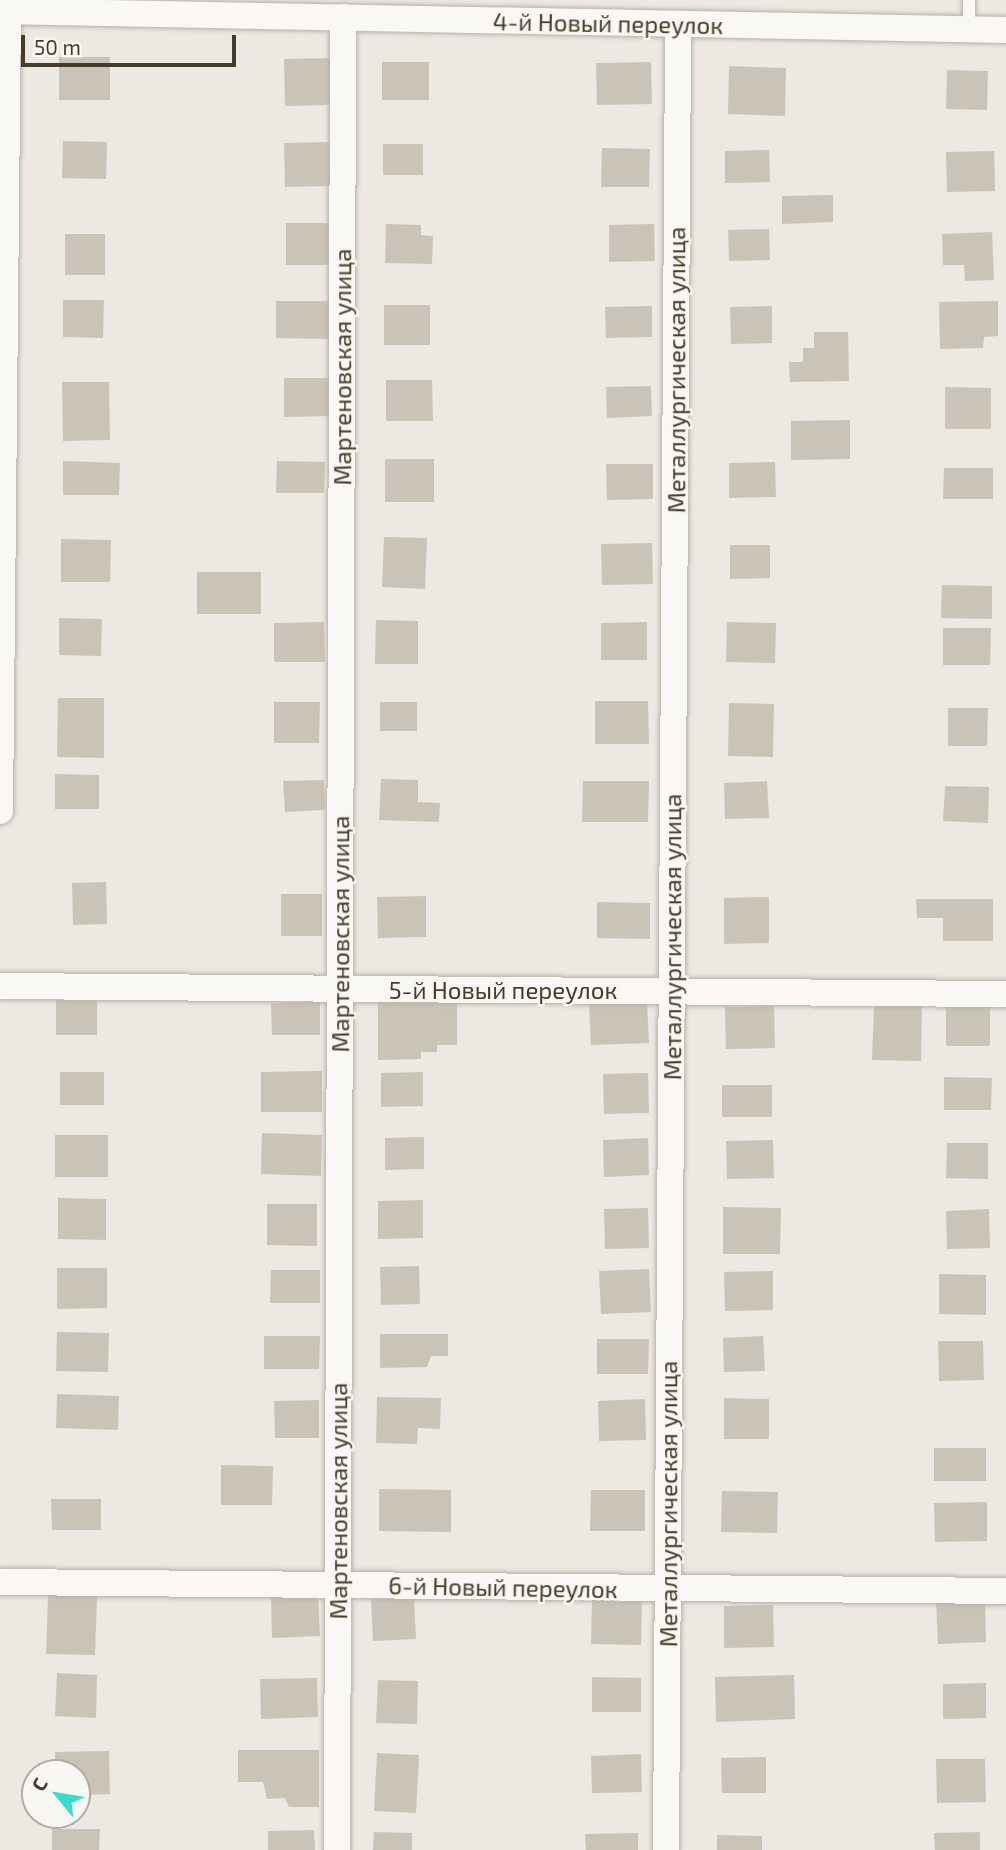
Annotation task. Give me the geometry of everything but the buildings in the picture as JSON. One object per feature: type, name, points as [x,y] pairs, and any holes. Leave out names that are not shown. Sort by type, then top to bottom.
[{"type":"street","name":"4-й Новый переулок","points":[[4,11],[342,18],[598,11],[678,24],[745,13],[1006,30]]},
{"type":"street","points":[[0,811],[4,11]]},
{"type":"street","name":"Мартеновская улица","points":[[337,1850],[342,18]]},
{"type":"street","name":"Металлургическая улица","points":[[666,1850],[678,24]]},
{"type":"street","name":"5-й Новый переулок","points":[[0,986],[1006,994]]},
{"type":"street","name":"6-й Новый переулок","points":[[0,1582],[1006,1591]]},
{"type":"lane","points":[[969,0],[969,29]]}]
